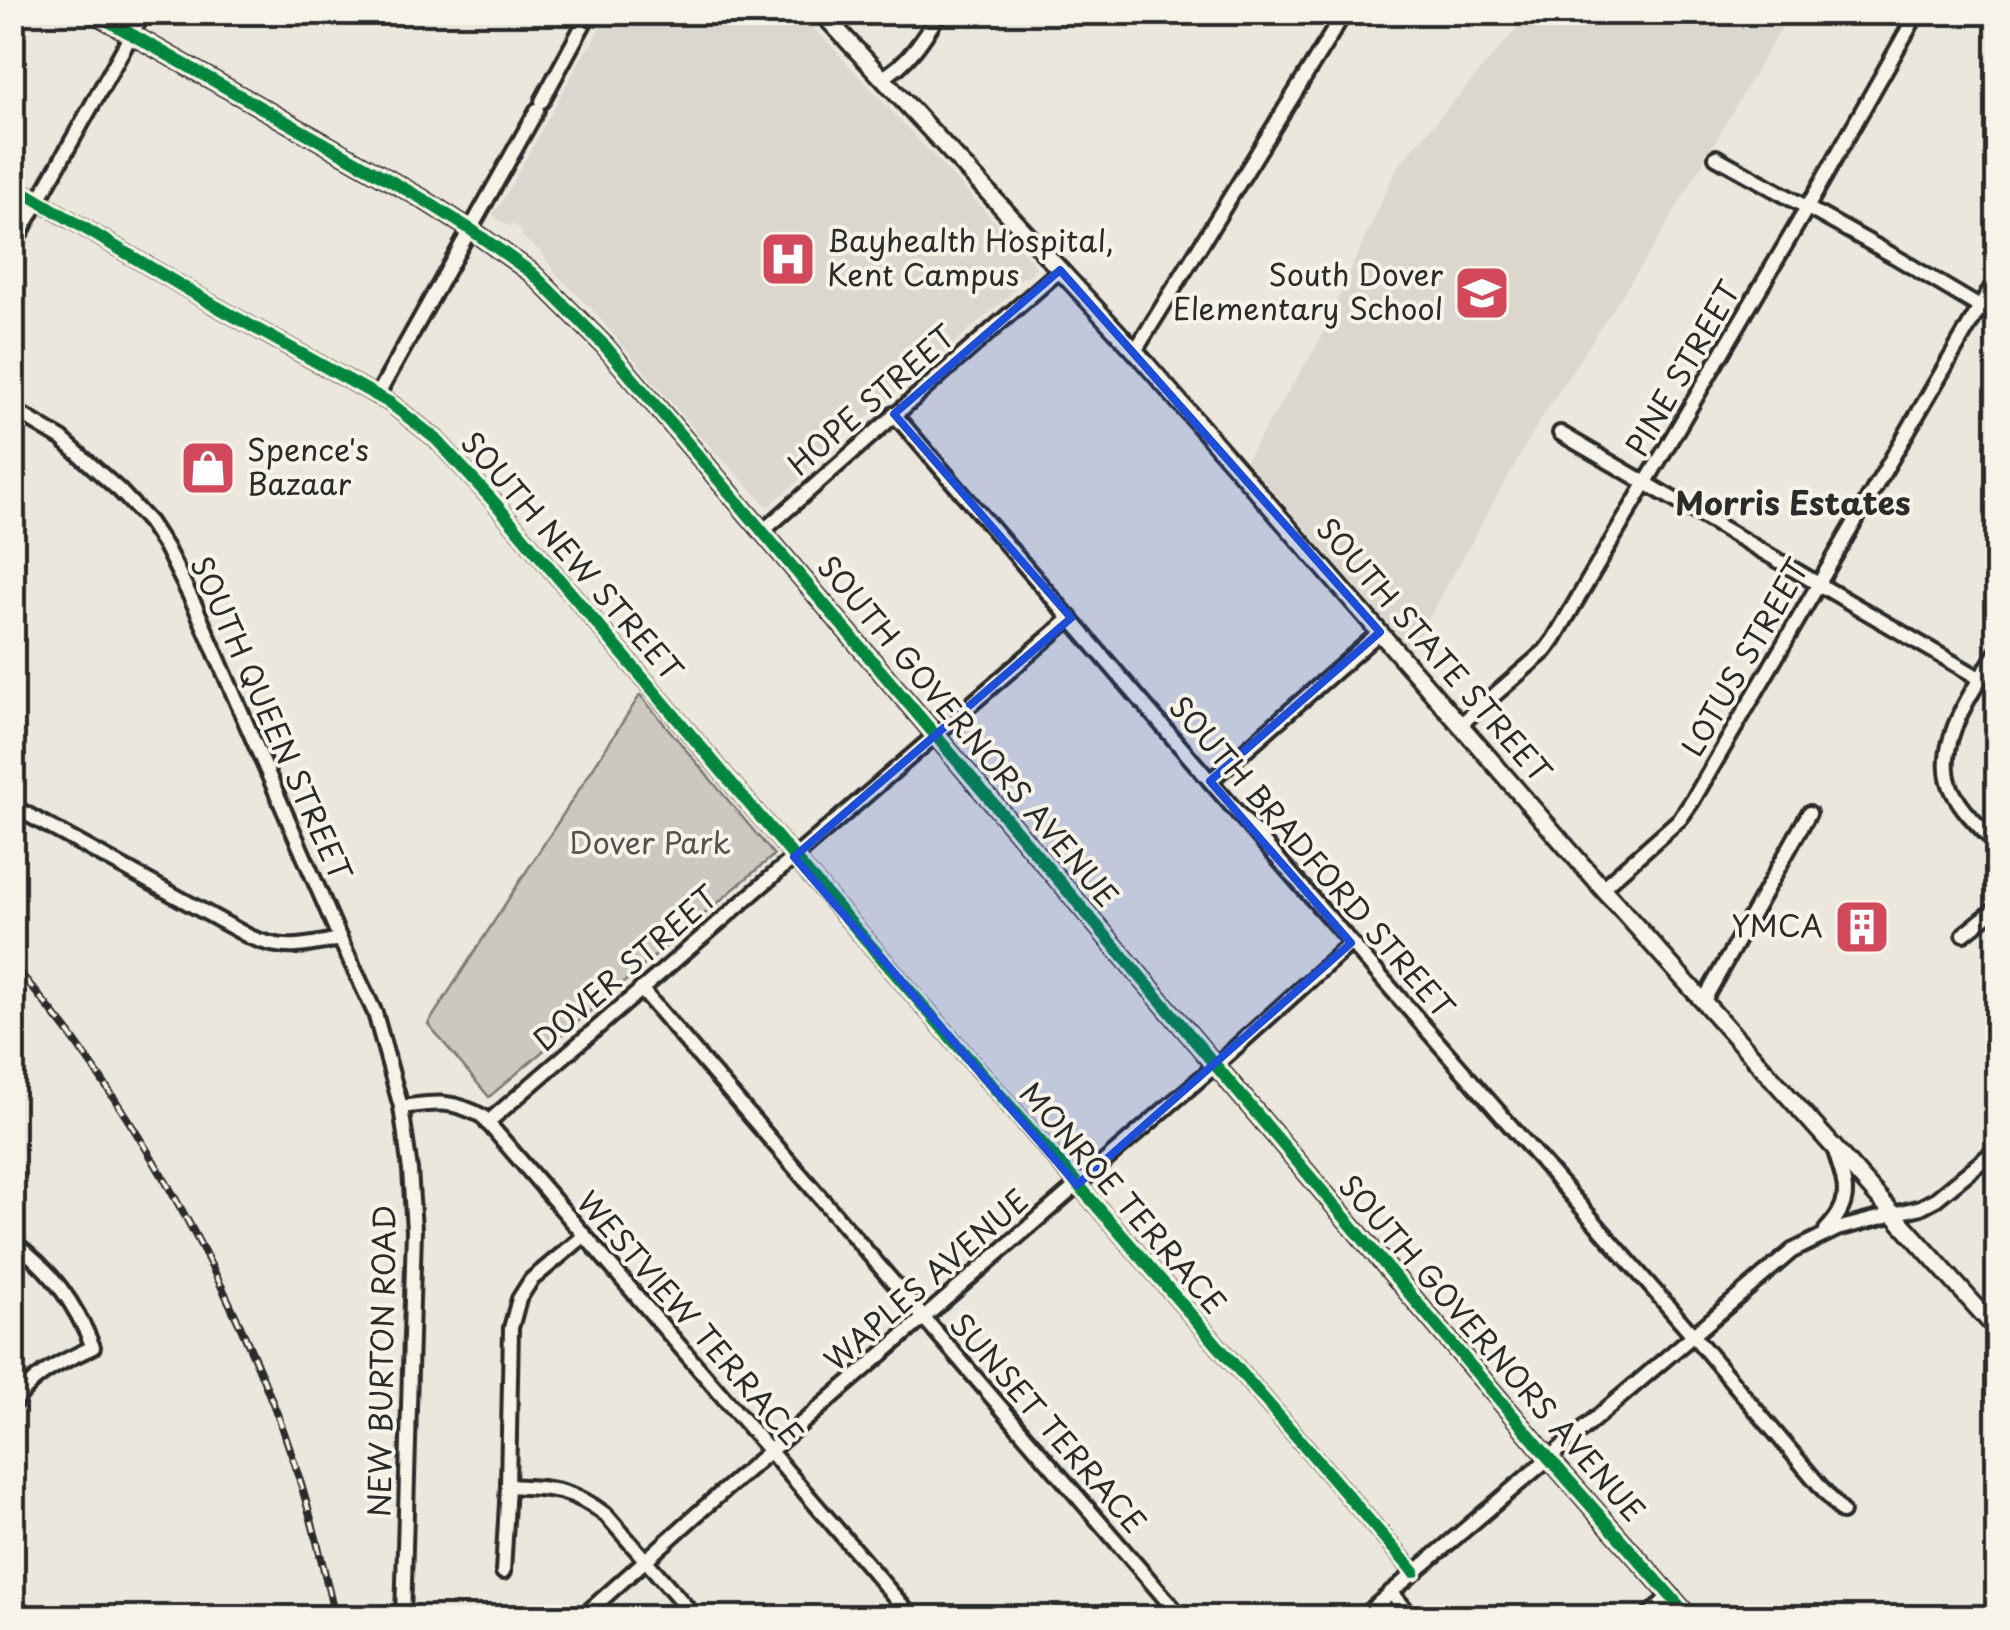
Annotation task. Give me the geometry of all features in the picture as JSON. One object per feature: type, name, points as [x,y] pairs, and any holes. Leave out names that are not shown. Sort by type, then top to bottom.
[{"type":"main road","name":"SOUTH GOVERNORS AVENUE","points":[[92,12],[411,192],[532,273],[566,305],[763,530],[1548,1457],[1690,1618]]},
{"type":"main road","name":"SOUTH STATE STREET","points":[[821,12],[1135,351],[1602,888],[1998,1331]]},
{"type":"street","points":[[12,248],[144,12]]},
{"type":"street","points":[[377,396],[590,12]]},
{"type":"street","points":[[882,78],[898,69],[940,12]]},
{"type":"street","points":[[1135,351],[1345,12]]},
{"type":"street","name":"PINE STREET","points":[[1460,724],[1549,646],[1918,12]]},
{"type":"street","points":[[1716,157],[1998,318]]},
{"type":"street","name":"SOUTH NEW STREET","points":[[12,185],[212,304],[390,403],[436,439],[495,503],[794,857]]},
{"type":"street","name":"HOPE STREET","points":[[763,530],[1060,270]]},
{"type":"street","name":"LOTUS STREET","points":[[1602,888],[1684,812],[1998,276]]},
{"type":"street","name":"SOUTH QUEEN STREET","points":[[12,410],[86,458],[125,496],[166,548],[375,1014],[401,1107]]},
{"type":"street","name":"SOUTH BRADFORD STREET","points":[[894,414],[1842,1512]]},
{"type":"street","points":[[1560,434],[1981,679]]},
{"type":"street","name":"DOVER STREET","points":[[487,1123],[1072,618]]},
{"type":"street","points":[[1210,781],[1380,632]]},
{"type":"street","points":[[1998,650],[1955,725],[1948,744],[1947,776],[1962,807],[1998,846]]},
{"type":"street","points":[[12,806],[267,944],[289,948],[340,939]]},
{"type":"street","points":[[1704,1002],[1809,813]]},
{"type":"street","name":"MONROE TERRACE","points":[[794,857],[1414,1572]]},
{"type":"street","points":[[1964,934],[1998,906]]},
{"type":"street","name":"WAPLES AVENUE","points":[[581,1618],[1216,1065],[1351,942]]},
{"type":"street","name":"SUNSET TERRACE","points":[[640,989],[1182,1618]]},
{"type":"street","name":"WESTVIEW TERRACE","points":[[401,1107],[460,1105],[482,1116],[913,1618]]},
{"type":"street","name":"NEW BURTON ROAD","points":[[401,1107],[414,1230],[403,1618]]},
{"type":"street","points":[[1822,1235],[1836,1220],[1846,1199],[1833,1146]]},
{"type":"street","points":[[1360,1618],[1792,1251],[1822,1235],[1921,1207],[1998,1148]]},
{"type":"street","points":[[503,1572],[511,1328],[531,1280],[584,1236]]},
{"type":"street","points":[[12,1240],[43,1266],[66,1294],[93,1347],[42,1374],[12,1406]]},
{"type":"street","points":[[508,1486],[555,1488],[590,1503],[606,1515],[696,1618]]},
{"type":"street","points":[[1391,1592],[1413,1618]]},
{"type":"street","points":[[1645,1618],[1671,1595]]},
{"type":"highlighted area","points":[[1060,270],[1380,632],[1210,781],[1351,943],[1077,1185],[794,857],[1071,618],[894,414]]},
{"type":"shaded area","name":"Bayhealth Hospital, Kent Campus","points":[[606,13],[800,13],[1037,267],[868,417],[822,451],[805,475],[768,507],[698,434],[541,252],[521,236],[523,232],[495,217],[493,211],[499,207],[592,45]]},
{"type":"shaded area","name":"South Dover Elementary School","points":[[1530,13],[1790,13],[1658,240],[1539,422],[1411,650],[1246,460],[1317,345],[1397,167]]},
{"type":"green space","name":"Dover Park","points":[[640,695],[774,855],[489,1097],[428,1024]]},
{"type":"railway","points":[[12,963],[104,1083],[160,1172],[210,1263],[284,1432],[309,1510],[335,1618]]},
{"type":"cycle path","points":[[92,12],[470,229],[532,273],[605,346],[1548,1457],[1690,1618]]},
{"type":"cycle path","points":[[12,185],[212,304],[390,403],[436,439],[1414,1572]]},
{"type":"place","name":"Bayhealth Hospital, Kent Campus","points":[[788,259]]},
{"type":"place","name":"South Dover Elementary School","points":[[1482,293]]},
{"type":"place","name":"Spence's Bazaar","points":[[208,468]]},
{"type":"place","name":"YMCA","points":[[1862,927]]},
{"type":"district","name":"Morris Estates","points":[[1793,504]]}]
